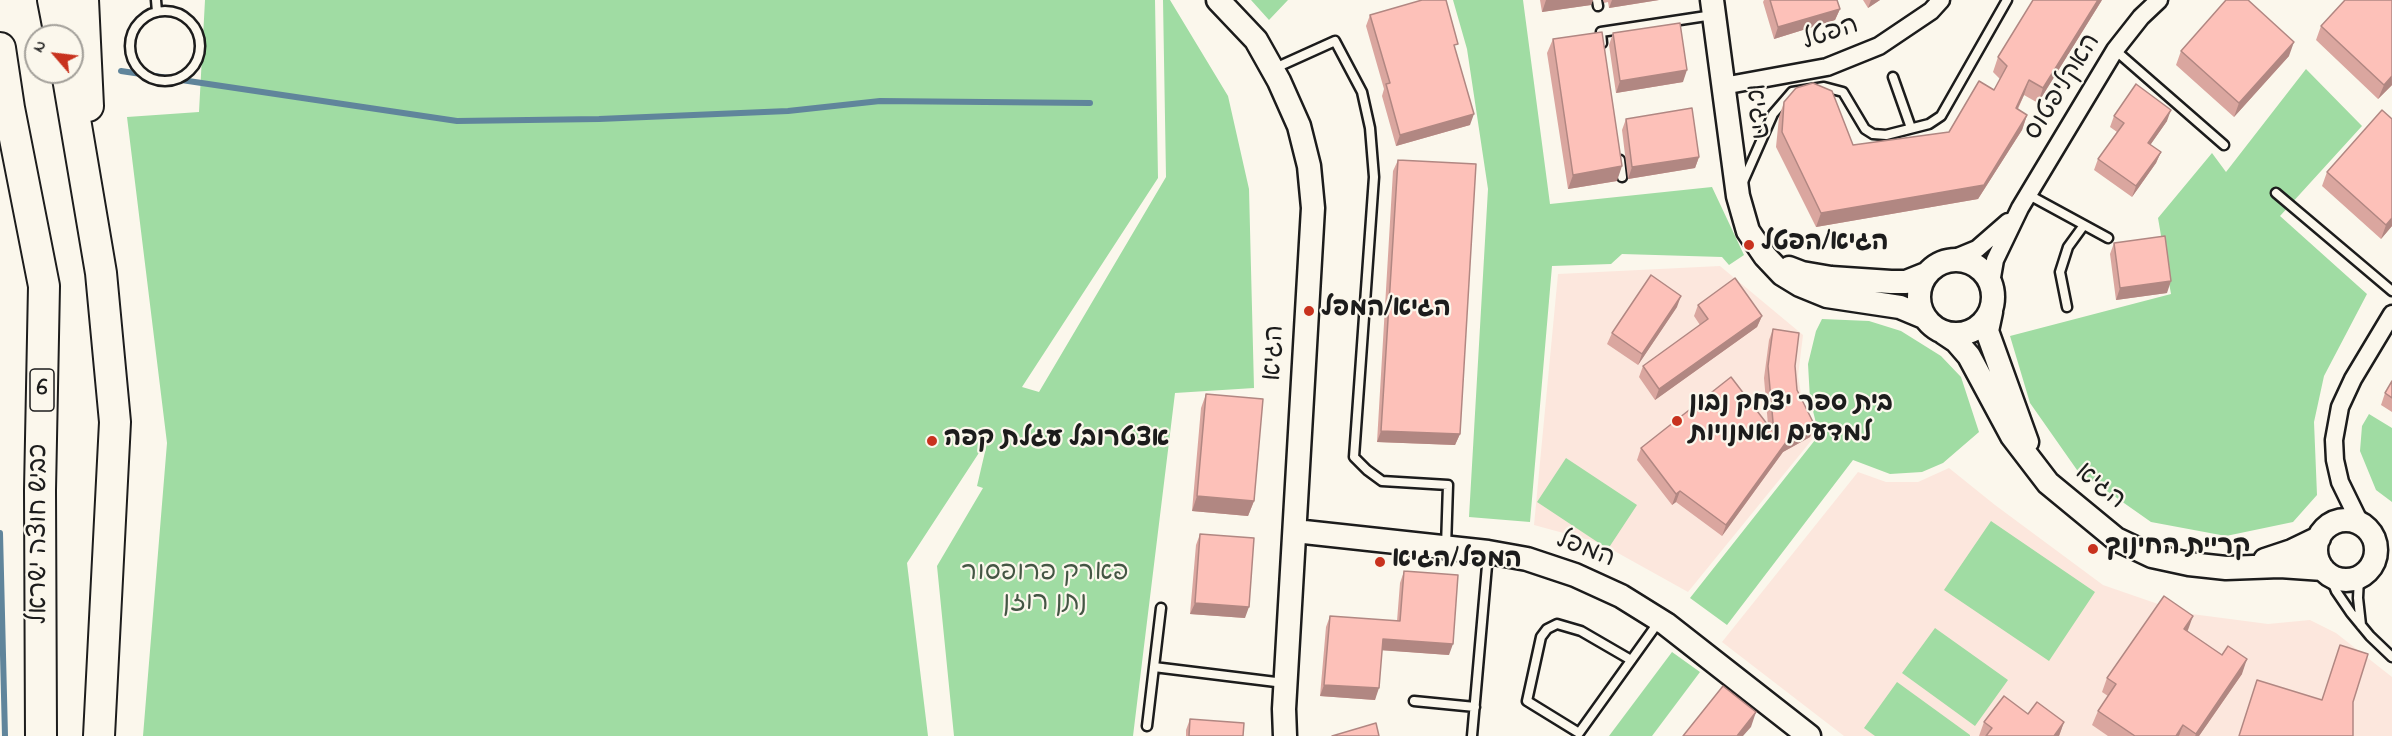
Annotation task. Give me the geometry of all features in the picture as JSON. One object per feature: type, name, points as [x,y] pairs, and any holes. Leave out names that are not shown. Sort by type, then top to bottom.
[{"type":"highway","points":[[53,0],[58,24]]},
{"type":"highway","points":[[83,0],[90,208]]},
{"type":"highway","name":"כביש חוצה ישראל","points":[[0,48],[44,286],[40,490],[41,736]]},
{"type":"highway","points":[[69,84],[101,273],[115,422],[99,736]]},
{"type":"street","name":"הגיא","points":[[1218,0],[1256,40],[1273,69],[1299,126],[1309,166],[1312,208],[1285,736]]},
{"type":"street","name":"הפטל","points":[[1723,86],[1827,67],[1878,46],[1931,11],[1941,0]]},
{"type":"street","name":"האקליפטוס","points":[[1991,283],[1999,250],[2025,201],[2115,50],[2141,17],[2159,0]]},
{"type":"street","name":"הגיא","points":[[1713,7],[1738,196],[1748,231],[1768,260],[1782,274],[1800,285],[1827,296],[1900,307],[1924,317]]},
{"type":"street","name":"האקליפטוס","points":[[1948,261],[1977,249],[2002,229],[2025,201]]},
{"type":"street","points":[[1768,260],[1803,273],[1831,278],[1906,282],[1926,274],[1936,266],[1958,260],[1978,267],[1991,283],[1994,302],[1985,322],[1977,329],[1955,335],[1944,333],[1933,327],[1924,317],[1918,296],[1926,274]]},
{"type":"street","name":"הגיא","points":[[1991,312],[1988,331],[2022,424],[2032,461]]},
{"type":"street","points":[[2363,573],[2376,553],[2374,531],[2340,482],[2335,460],[2334,440],[2340,407],[2353,379],[2390,324]]},
{"type":"street","name":"הגיא","points":[[1944,333],[1956,341],[1969,356],[2012,436],[2048,483],[2116,539],[2152,556],[2189,564],[2226,568],[2304,566],[2326,572]]},
{"type":"street","points":[[2374,531],[2340,520],[2331,524],[2319,538],[2316,554],[2326,572],[2339,579],[2392,563]]},
{"type":"street","name":"המפל","points":[[1295,531],[1488,552],[1527,559],[1575,575],[1621,596],[1660,620],[1809,736]]},
{"type":"street","name":"הגיא","points":[[2243,567],[2292,551],[2319,538]]},
{"type":"lane","points":[[156,0],[157,12]]},
{"type":"lane","points":[[1738,196],[1773,114],[1792,92],[1824,87],[1844,92],[1865,129],[1873,134],[1886,135],[1929,124],[1941,116],[2007,0]]},
{"type":"lane","points":[[1604,54],[1601,32],[1713,7]]},
{"type":"lane","points":[[169,11],[180,14],[197,32],[200,43],[195,64],[188,73],[167,81],[146,76],[138,69],[130,48],[131,36],[136,25],[145,17],[157,12],[169,11]]},
{"type":"lane","points":[[1273,69],[1335,41],[1362,92],[1370,128],[1374,177],[1354,457],[1382,481],[1448,485],[1446,547]]},
{"type":"lane","points":[[2115,50],[2224,145]]},
{"type":"lane","points":[[1893,76],[1911,128]]},
{"type":"lane","points":[[1619,155],[1623,177]]},
{"type":"lane","points":[[2276,193],[2392,291]]},
{"type":"lane","points":[[2025,201],[2084,225],[2108,238]]},
{"type":"lane","points":[[2067,307],[2060,272],[2068,247],[2084,225]]},
{"type":"lane","points":[[1480,736],[1472,733],[1488,552]]},
{"type":"lane","points":[[2326,572],[2336,591],[2361,626],[2392,657]]},
{"type":"lane","points":[[2361,626],[2358,598],[2363,573]]},
{"type":"lane","points":[[1148,726],[1161,608]]},
{"type":"lane","points":[[1631,660],[1581,631],[1557,624],[1547,629],[1540,638],[1527,701],[1579,734],[1660,620]]},
{"type":"lane","points":[[1154,667],[1286,684]]},
{"type":"lane","points":[[1414,701],[1475,707]]},
{"type":"shaded area","name":"בית ספר יצחק נבון למדעים ואמנויות","points":[[1720,266],[1803,335],[1798,376],[1803,405],[1815,436],[1688,592],[1600,543],[1534,525],[1558,274]]},
{"type":"shaded area","points":[[1949,468],[2103,585],[2184,613],[2268,624],[2310,620],[2336,633],[2392,677],[2392,736],[1844,736],[1722,642],[1858,472],[1886,482],[1918,482]]},
{"type":"green space","name":"פארק פרופסור נתן רוזן","points":[[205,0],[1155,0],[1158,178],[1022,387],[1039,392],[1166,177],[1163,0],[1170,0],[1228,96],[1249,189],[1254,388],[1175,393],[1133,736],[954,736],[937,566],[983,488],[977,486],[988,439],[907,563],[928,736],[143,736],[167,443],[127,117],[199,112]]},
{"type":"green space","points":[[1251,0],[1288,0],[1269,20]]},
{"type":"green space","points":[[1453,0],[1523,0],[1550,204],[1712,187],[1744,255],[1729,265],[1722,257],[1622,254],[1611,264],[1552,266],[1530,522],[1469,517],[1488,189],[1467,49]]},
{"type":"green space","points":[[2306,69],[2362,126],[2280,216],[2367,294],[2324,376],[2314,422],[2317,495],[2293,522],[2226,536],[2151,522],[2077,470],[2030,403],[2010,336],[2171,294],[2158,218],[2212,153],[2226,172]]},
{"type":"green space","points":[[1822,319],[1869,321],[1901,331],[1941,356],[1961,377],[1979,432],[1943,463],[1922,472],[1890,474],[1853,460],[1727,625],[1690,598],[1819,435],[1810,399],[1808,364],[1816,331]]},
{"type":"green space","points":[[2369,414],[2392,428],[2392,502],[2376,490],[2360,451],[2362,426]]},
{"type":"green space","points":[[1566,458],[1637,505],[1608,549],[1537,502]]},
{"type":"green space","points":[[1991,521],[2095,592],[2049,661],[1944,590]]},
{"type":"green space","points":[[1935,628],[2008,680],[1975,726],[1902,673]]},
{"type":"green space","points":[[1672,652],[1700,672],[1652,736],[1609,736]]},
{"type":"green space","points":[[1897,682],[1970,736],[1875,736],[1864,728]]},
{"type":"building","points":[[1422,0],[1446,0],[1458,44],[1454,45],[1474,114],[1400,135],[1386,84],[1390,83],[1370,15]]},
{"type":"building","points":[[1770,0],[1837,0],[1840,9],[1778,27]]},
{"type":"building","points":[[2033,0],[2098,0],[2043,88],[2029,80],[2016,108],[2027,115],[1984,185],[1821,213],[1782,132],[1784,102],[1796,88],[1813,83],[1832,91],[1853,145],[1949,132],[1979,81],[1994,90],[2007,66],[1998,57]]},
{"type":"building","points":[[2226,0],[2248,0],[2294,42],[2239,103],[2181,51]]},
{"type":"building","points":[[2345,0],[2392,0],[2392,76],[2384,85],[2321,26]]},
{"type":"building","points":[[1680,23],[1687,70],[1620,81],[1613,33]]},
{"type":"building","points":[[1602,32],[1622,166],[1573,175],[1553,39]]},
{"type":"building","points":[[2136,84],[2171,110],[2148,143],[2161,152],[2136,186],[2098,159],[2124,123],[2114,116]]},
{"type":"building","points":[[1692,108],[1699,157],[1632,167],[1626,119]]},
{"type":"building","points":[[2382,110],[2392,119],[2392,218],[2386,225],[2327,172]]},
{"type":"building","points":[[1398,160],[1476,164],[1460,434],[1381,431]]},
{"type":"building","points":[[2165,236],[2171,281],[2120,288],[2114,243]]},
{"type":"building","points":[[1651,275],[1681,296],[1642,354],[1612,333]]},
{"type":"building","points":[[1735,278],[1762,316],[1659,389],[1643,366],[1708,319],[1698,305]]},
{"type":"building","points":[[1773,329],[1799,333],[1795,366],[1797,390],[1815,426],[1787,441],[1726,525],[1680,491],[1676,494],[1641,448],[1731,377],[1774,433],[1768,366]]},
{"type":"building","points":[[2392,381],[2392,398],[2385,393]]},
{"type":"building","points":[[1206,394],[1263,399],[1254,501],[1197,496]]},
{"type":"building","points":[[1200,534],[1254,538],[1249,607],[1195,603]]},
{"type":"building","points":[[1404,571],[1458,575],[1453,644],[1383,639],[1379,688],[1324,685],[1330,616],[1400,621]]},
{"type":"building","points":[[2164,596],[2193,616],[2184,629],[2222,655],[2228,646],[2247,659],[2196,734],[2183,725],[2176,736],[2135,736],[2098,711],[2116,684],[2107,678]]},
{"type":"building","points":[[2340,645],[2368,654],[2353,702],[2353,736],[2239,736],[2257,680],[2322,700]]},
{"type":"building","points":[[1723,686],[1756,712],[1737,736],[1683,736]]},
{"type":"building","points":[[2004,696],[2028,714],[2037,702],[2064,722],[2054,736],[1986,736],[1992,728],[1984,722]]},
{"type":"building","points":[[1190,719],[1244,723],[1243,736],[1189,736]]},
{"type":"building","points":[[1376,723],[1379,736],[1332,736]]},
{"type":"waterway","points":[[121,71],[457,121],[599,119],[788,111],[880,101],[1090,103]]},
{"type":"waterway","points":[[0,533],[5,736]]},
{"type":"place","name":"הגיא/הפטל","points":[[1749,245]]},
{"type":"place","name":"הגיא/המפל","points":[[1309,311]]},
{"type":"place","name":"בית ספר יצחק נבון למדעים ואמנויות","points":[[1677,421]]},
{"type":"place","name":"אצטרובל עגלת קפה","points":[[932,441]]},
{"type":"place","name":"קריית החינוך","points":[[2093,549]]},
{"type":"place","name":"המפל/הגיא","points":[[1380,562]]}]
